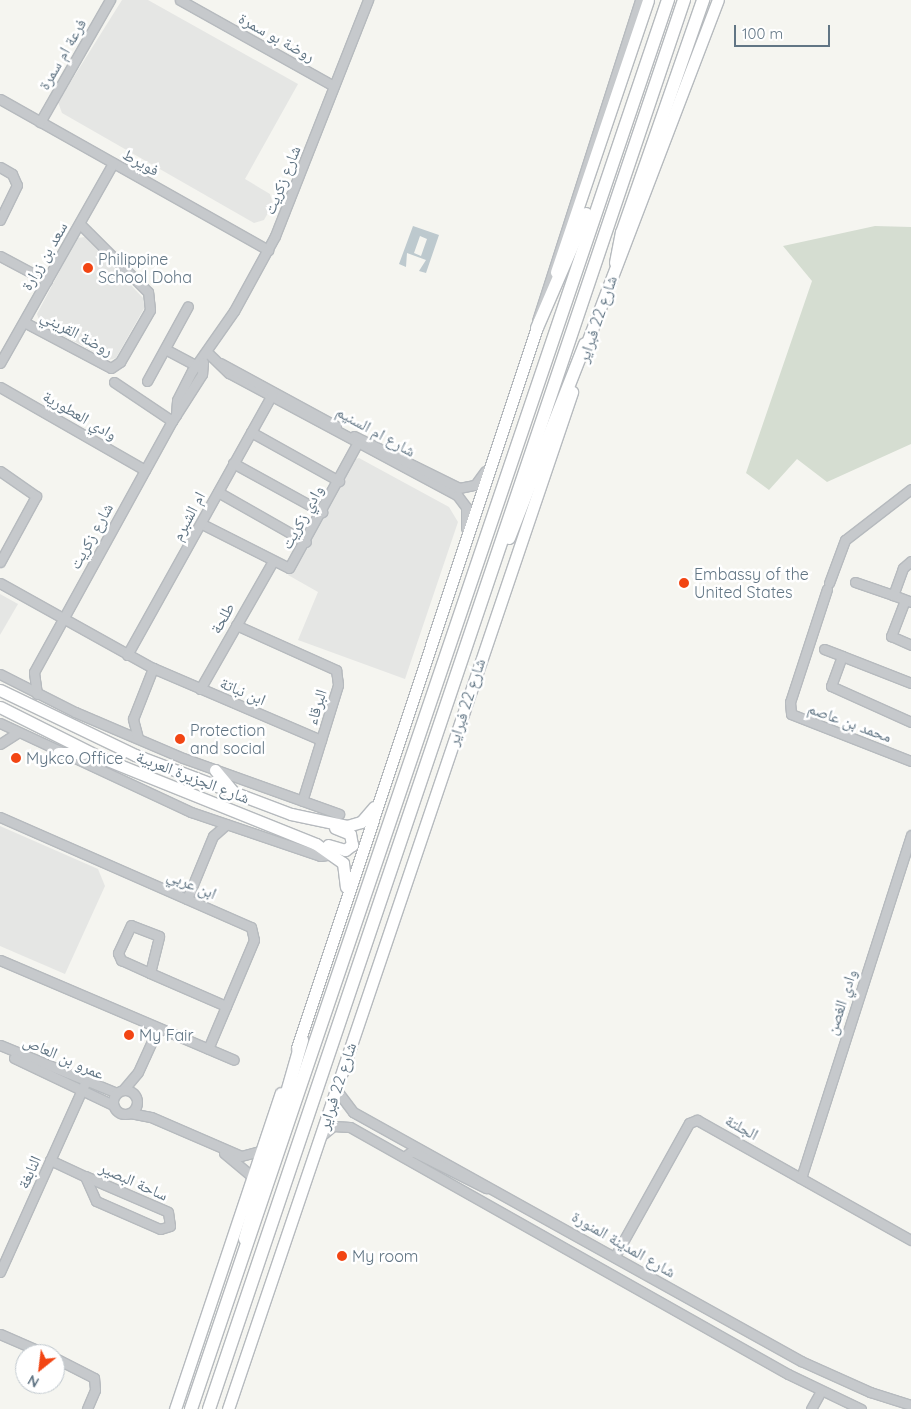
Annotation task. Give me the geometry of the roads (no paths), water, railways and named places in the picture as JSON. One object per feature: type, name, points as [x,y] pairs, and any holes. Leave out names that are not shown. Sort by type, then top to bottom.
[{"type":"highway","name":"شارع 22 فبراير","points":[[191,1409],[240,1259],[256,1229],[607,175],[668,0]]},
{"type":"highway","name":"شارع 22 فبراير","points":[[209,1409],[684,0]]},
{"type":"highway","points":[[616,263],[622,233],[703,0]]},
{"type":"highway","points":[[537,328],[607,175]]},
{"type":"highway","points":[[492,572],[586,344]]},
{"type":"highway","points":[[240,1259],[302,1040]]},
{"type":"main road","points":[[175,1409],[302,1040],[345,903],[648,0]]},
{"type":"main road","name":"شارع 22 فبراير","points":[[228,1409],[586,344],[718,0]]},
{"type":"main road","name":"شارع الجزيرة العربية","points":[[0,690],[127,752],[291,814],[354,824],[371,812],[382,792]]},
{"type":"main road","name":"شارع الجزيرة العربية","points":[[0,707],[102,758],[277,826],[334,854]]},
{"type":"main road","points":[[58,752],[102,758]]},
{"type":"main road","points":[[215,770],[237,795]]},
{"type":"main road","points":[[277,826],[339,850],[352,844],[347,833],[291,814]]},
{"type":"main road","points":[[334,854],[347,874],[345,903]]},
{"type":"street","name":"فرعة ام سمرة","points":[[40,122],[110,0]]},
{"type":"street","name":"روضة بو سمرة","points":[[180,0],[334,86]]},
{"type":"street","name":"شارع زكريت","points":[[34,672],[174,418],[177,400],[201,366],[268,250],[368,0]]},
{"type":"street","points":[[537,328],[538,308],[640,0]]},
{"type":"street","name":"فويرط","points":[[0,99],[268,250]]},
{"type":"street","name":"سعد بن زرارة","points":[[0,363],[113,163]]},
{"type":"street","points":[[0,167],[12,174],[18,185],[0,220]]},
{"type":"street","name":"روضة القريني","points":[[24,322],[107,368],[117,365],[133,340],[150,310],[150,295],[80,224]]},
{"type":"street","points":[[0,256],[47,281]]},
{"type":"street","points":[[147,381],[188,306]]},
{"type":"street","points":[[165,349],[201,366]]},
{"type":"street","name":"شارع ام السنيم","points":[[208,352],[229,373],[273,394],[412,468],[459,488],[480,481],[500,439]]},
{"type":"street","points":[[114,382],[174,418]]},
{"type":"street","name":"وادي العطورية","points":[[0,387],[145,470]]},
{"type":"street","name":"شارع ام السنيم","points":[[273,394],[357,444],[460,497],[468,512],[466,544]]},
{"type":"street","name":"ام الشبرم","points":[[127,655],[202,524],[273,394]]},
{"type":"street","points":[[251,432],[339,481]]},
{"type":"street","name":"وادي زكريت","points":[[202,524],[272,563],[291,567],[339,481],[357,444]]},
{"type":"street","points":[[234,463],[322,512]]},
{"type":"street","points":[[0,470],[36,496],[0,562]]},
{"type":"street","name":"محمد بن عاصم","points":[[911,489],[845,540],[790,702],[791,714],[911,761]]},
{"type":"street","points":[[218,492],[306,542]]},
{"type":"street","points":[[893,595],[903,568],[911,561]]},
{"type":"street","name":"طلحة","points":[[200,689],[272,563]]},
{"type":"street","points":[[855,582],[908,601],[892,636],[911,645]]},
{"type":"street","name":"ابن نباتة","points":[[0,583],[153,668],[321,740]]},
{"type":"street","name":"البرقاء","points":[[236,625],[336,670],[338,685],[302,801]]},
{"type":"street","points":[[824,649],[911,683]]},
{"type":"street","points":[[842,656],[831,686],[835,692],[911,722]]},
{"type":"street","points":[[139,738],[133,719],[153,668]]},
{"type":"street","points":[[14,682],[34,672],[37,694]]},
{"type":"street","name":"شارع الجزيرة العربية","points":[[0,674],[37,694],[215,770],[339,814]]},
{"type":"street","points":[[114,728],[133,719]]},
{"type":"street","name":"شارع الجزيرة العربية","points":[[0,723],[58,752],[212,819],[320,856],[334,854]]},
{"type":"street","points":[[0,744],[17,733]]},
{"type":"street","name":"ابن عربي","points":[[0,818],[243,922],[255,933],[208,1049]]},
{"type":"street","points":[[187,899],[213,836],[212,819]]},
{"type":"street","points":[[213,836],[227,824]]},
{"type":"street","name":"وادي الغصن","points":[[801,1178],[911,835]]},
{"type":"street","points":[[150,973],[159,936],[132,924],[118,957],[150,973],[226,1006]]},
{"type":"street","points":[[0,960],[234,1060]]},
{"type":"street","points":[[114,1105],[120,1092],[138,1072],[158,1028]]},
{"type":"street","name":"عمرو بن العاص","points":[[0,1045],[83,1086],[114,1105],[120,1113],[130,1113]]},
{"type":"street","name":"عمرو بن العاص","points":[[0,1052],[83,1086],[120,1092],[136,1100]]},
{"type":"street","points":[[138,1072],[136,1100],[130,1113],[151,1117],[218,1148],[247,1156],[263,1150]]},
{"type":"street","name":"النابغة","points":[[0,1272],[83,1086]]},
{"type":"street","name":"شارع المدينة المنورة","points":[[335,1088],[353,1112],[501,1191],[823,1373],[911,1405]]},
{"type":"street","points":[[136,1100],[151,1117]]},
{"type":"street","name":"الجلتة","points":[[615,1256],[691,1121],[700,1121],[911,1240]]},
{"type":"street","name":"شارع المدينة المنورة","points":[[320,1137],[333,1126],[345,1125],[820,1391],[861,1409]]},
{"type":"street","points":[[218,1148],[254,1178]]},
{"type":"street","points":[[404,1157],[412,1151],[473,1184],[501,1191]]},
{"type":"street","name":"ساحة البصير","points":[[50,1160],[168,1212],[170,1226],[160,1229],[98,1202],[85,1176]]},
{"type":"street","points":[[0,1334],[23,1344]]},
{"type":"street","points":[[65,1363],[94,1378],[95,1390],[87,1409]]},
{"type":"street","points":[[811,1409],[820,1391]]},
{"type":"place","name":"Philippine School Doha","points":[[88,268]]},
{"type":"place","name":"Embassy of the United States","points":[[684,583]]},
{"type":"place","name":"Protection and social","points":[[180,739]]},
{"type":"place","name":"Mykco Office","points":[[16,758]]},
{"type":"place","name":"My Fair","points":[[129,1035]]},
{"type":"place","name":"My room","points":[[342,1256]]}]
